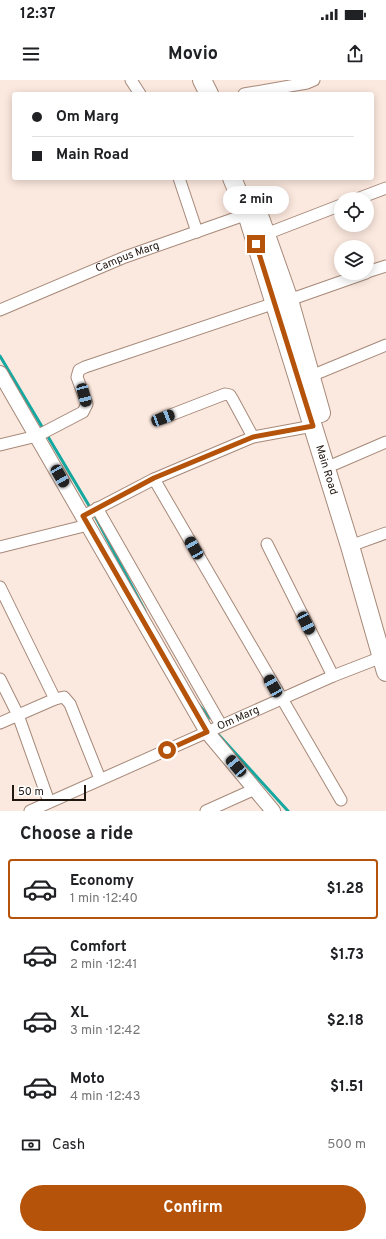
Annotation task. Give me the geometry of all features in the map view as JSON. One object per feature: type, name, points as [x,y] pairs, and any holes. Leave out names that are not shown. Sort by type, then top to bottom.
[{"type":"main road","points":[[191,80],[196,92]]},
{"type":"main road","points":[[202,80],[208,92]]},
{"type":"main road","name":"Main Road","points":[[233,180],[266,234],[313,426],[355,544],[383,633],[384,665]]},
{"type":"main road","name":"Main Road","points":[[244,180],[252,212],[282,302],[311,376],[355,544]]},
{"type":"street","points":[[131,80],[139,92]]},
{"type":"street","points":[[255,92],[307,83],[314,80]]},
{"type":"street","points":[[180,180],[197,232]]},
{"type":"street","points":[[374,193],[386,188]]},
{"type":"street","points":[[266,234],[334,208]]},
{"type":"street","name":"Campus Marg","points":[[0,310],[125,257],[252,212]]},
{"type":"street","points":[[374,270],[386,266]]},
{"type":"street","points":[[0,445],[37,436],[83,412],[87,404],[77,377],[79,370],[346,280]]},
{"type":"street","points":[[311,376],[386,345]]},
{"type":"street","points":[[0,373],[37,436],[90,514],[221,726]]},
{"type":"street","points":[[163,418],[225,394],[230,395],[253,437]]},
{"type":"street","points":[[0,548],[90,514],[154,478],[253,437],[313,426]]},
{"type":"street","points":[[335,464],[386,442]]},
{"type":"street","points":[[154,478],[281,700],[341,800]]},
{"type":"street","points":[[90,514],[207,732],[273,811]]},
{"type":"street","points":[[355,544],[386,533]]},
{"type":"street","points":[[267,544],[333,676]]},
{"type":"street","points":[[0,587],[55,700]]},
{"type":"street","name":"Om Marg","points":[[40,808],[100,779],[333,676],[384,665]]},
{"type":"street","points":[[0,680],[18,715],[40,808]]},
{"type":"street","points":[[0,723],[64,696],[70,704],[100,779]]},
{"type":"street","points":[[206,811],[255,789]]},
{"type":"waterway","points":[[0,356],[44,430]]},
{"type":"waterway","points":[[47,435],[91,509]]},
{"type":"waterway","points":[[94,514],[145,611]]},
{"type":"waterway","points":[[198,704],[210,718]]},
{"type":"waterway","points":[[217,733],[288,811]]},
{"type":"route","points":[[167,750],[207,732],[83,516],[154,478],[253,437],[313,426],[256,244]]}]
